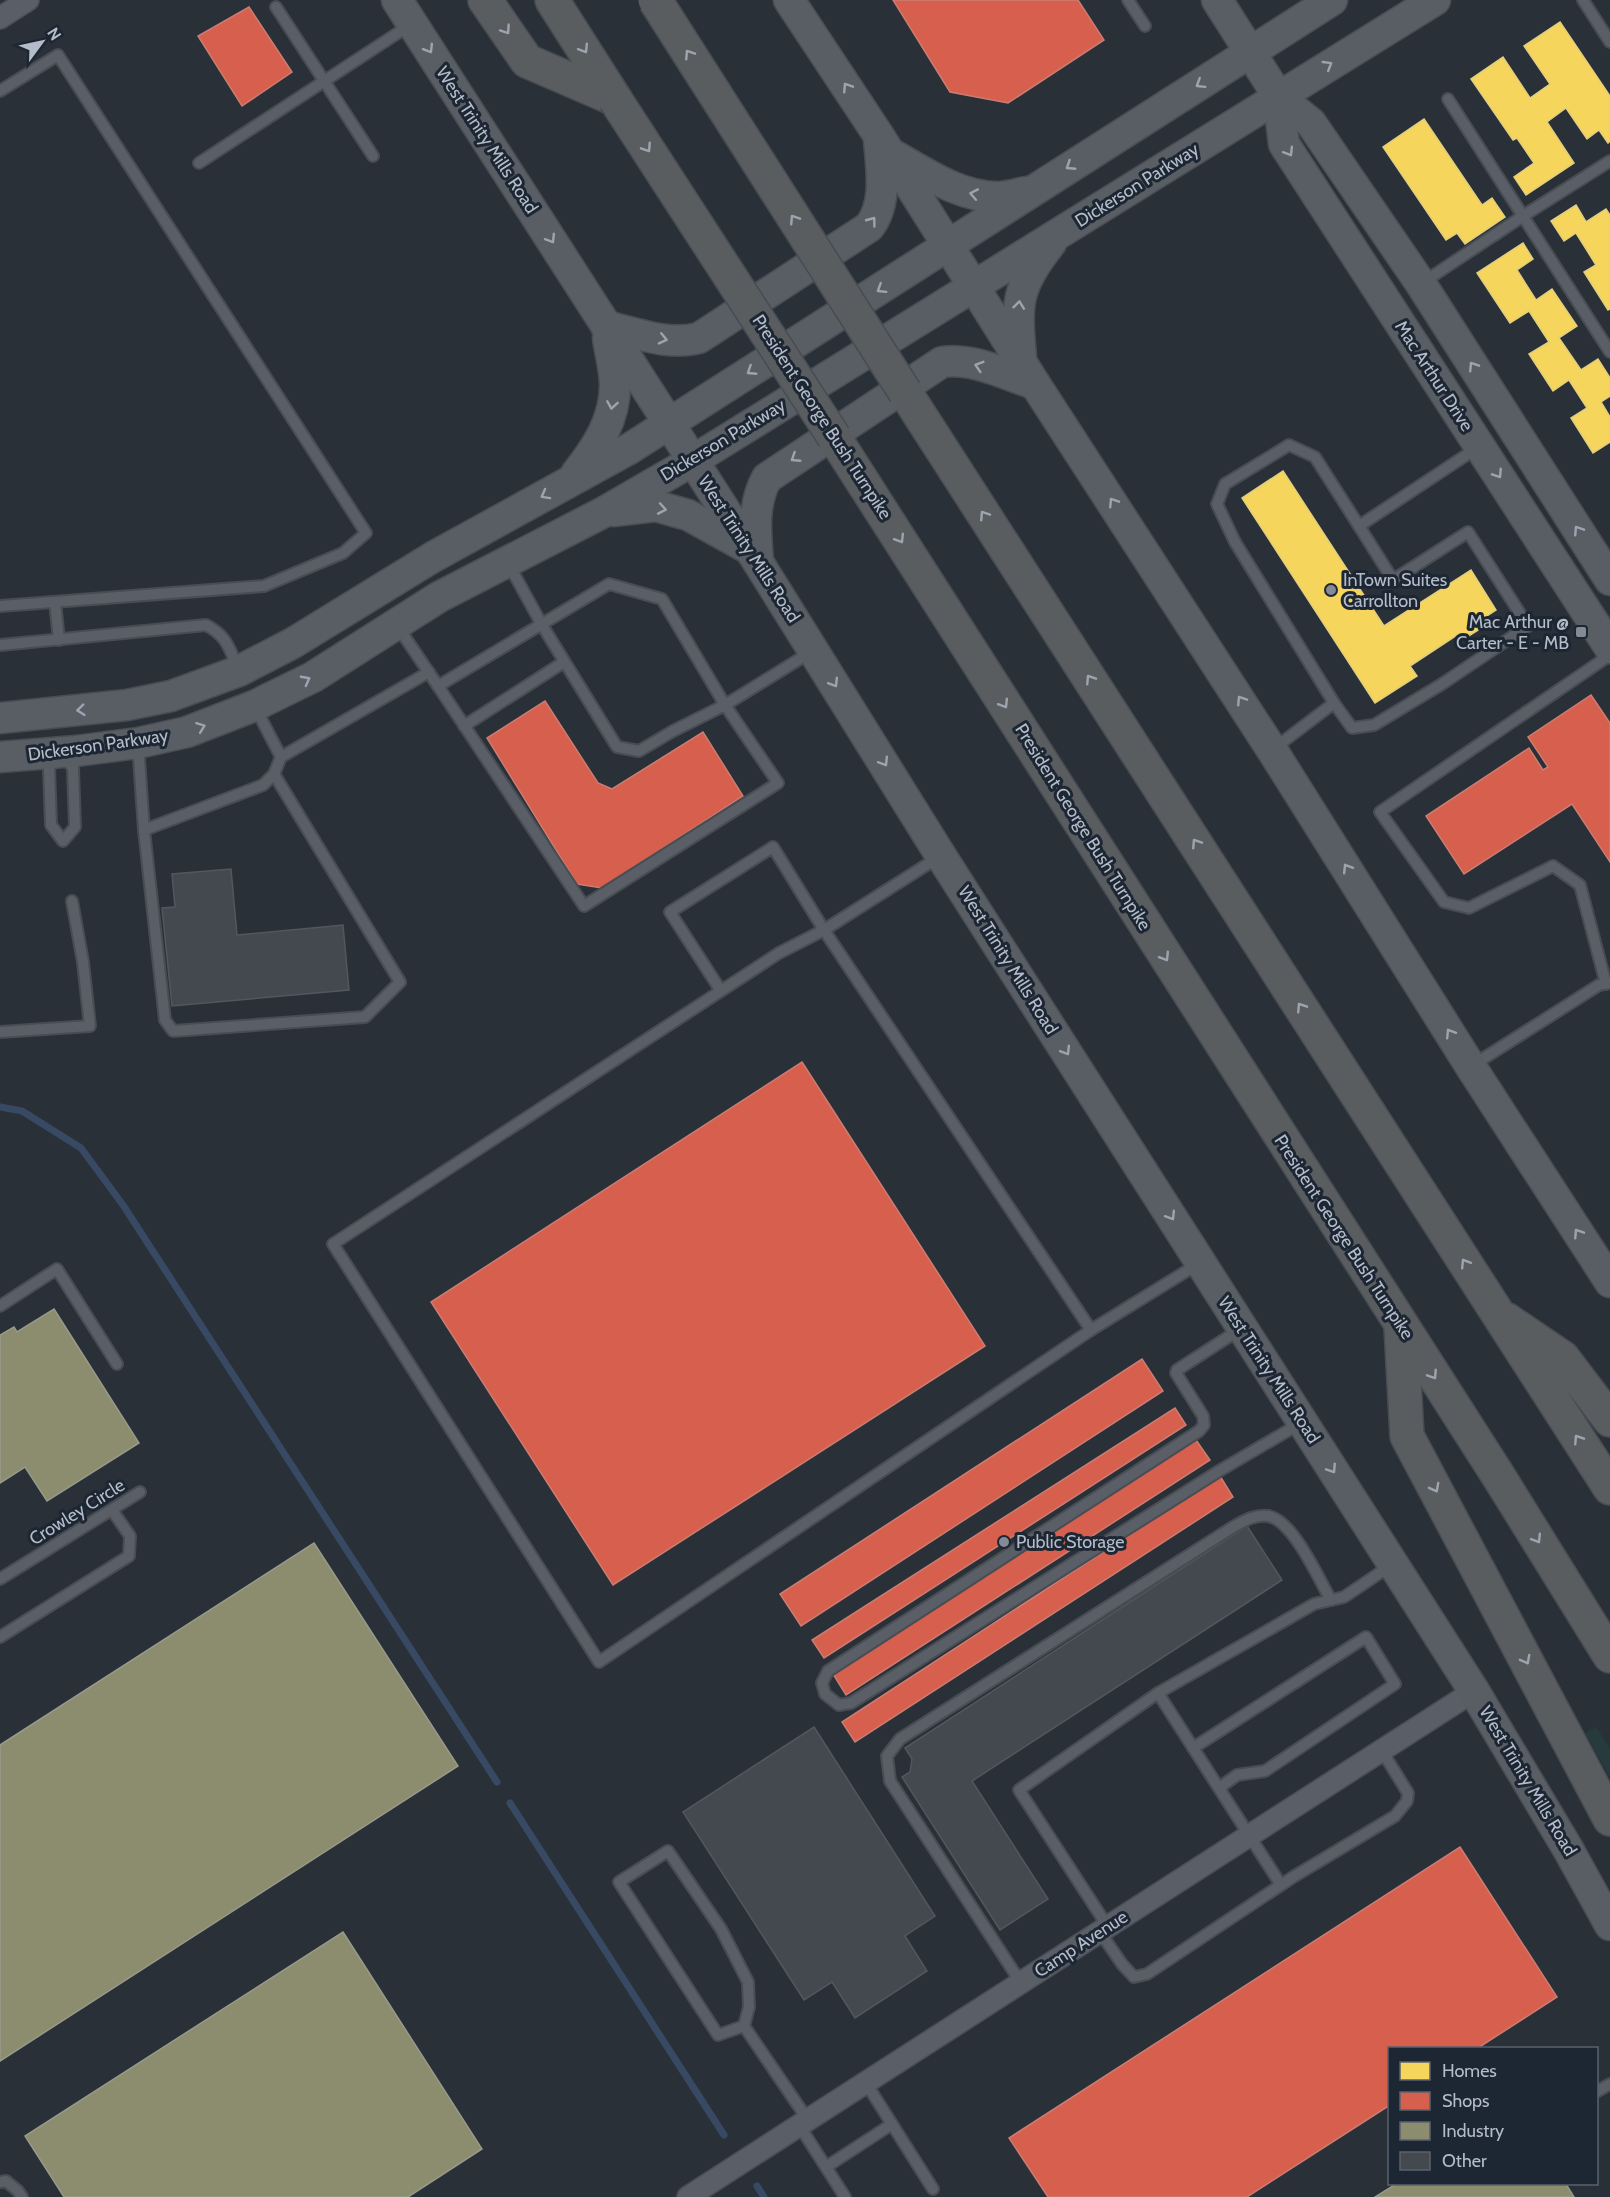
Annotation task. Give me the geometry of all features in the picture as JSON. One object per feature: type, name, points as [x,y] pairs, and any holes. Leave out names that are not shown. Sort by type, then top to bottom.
[{"type":"highway","points":[[485,0],[527,61],[615,99]]},
{"type":"highway","name":"President George Bush Turnpike","points":[[552,0],[769,334],[1492,1467],[1610,1656]]},
{"type":"highway","points":[[655,0],[1610,1488]]},
{"type":"highway","points":[[1496,1313],[1563,1358],[1610,1420]]},
{"type":"highway","points":[[1401,1326],[1407,1436],[1610,1819]]},
{"type":"main road","points":[[789,0],[884,144],[1028,374],[1272,750],[1471,1067],[1610,1282]]},
{"type":"main road","name":"Mac Arthur Drive","points":[[1217,0],[1278,96],[1311,123],[1421,284],[1610,580]]},
{"type":"main road","name":"Dickerson Parkway","points":[[0,718],[127,705],[171,696],[239,671],[293,643],[433,557],[629,449],[1332,0]]},
{"type":"main road","name":"Dickerson Parkway","points":[[0,757],[138,743],[187,732],[254,706],[313,677],[440,597],[604,512],[692,461],[1435,0]]},
{"type":"main road","name":"West Trinity Mills Road","points":[[405,12],[814,650],[941,856],[1474,1691],[1568,1849],[1610,1925]]},
{"type":"main road","name":"Mac Arthur Drive","points":[[1278,96],[1284,144],[1607,640]]},
{"type":"main road","points":[[884,144],[935,179],[971,195],[999,197],[1031,191]]},
{"type":"main road","points":[[571,480],[596,448],[609,423],[615,384],[606,326],[672,342],[685,342],[699,338],[869,227],[877,217],[880,203],[884,144]]},
{"type":"main road","points":[[1028,374],[1017,316],[1020,292],[1036,262],[1057,235]]},
{"type":"main road","points":[[604,512],[656,506],[688,515],[752,555],[757,507],[761,489],[767,478],[942,362],[956,360],[1028,374]]},
{"type":"main road","points":[[239,671],[254,706]]},
{"type":"main road","points":[[127,705],[138,743]]},
{"type":"main road","points":[[49,714],[61,752]]},
{"type":"street","points":[[0,18],[28,0]]},
{"type":"street","name":"Camp Avenue","points":[[688,2197],[1474,1691]]},
{"type":"lane","points":[[1128,0],[1145,26]]},
{"type":"lane","points":[[1583,0],[1610,42]]},
{"type":"lane","points":[[276,8],[373,156]]},
{"type":"lane","points":[[199,163],[322,81],[405,12]]},
{"type":"lane","points":[[0,91],[58,55],[366,533],[343,554],[264,586],[0,606]]},
{"type":"lane","points":[[1448,99],[1610,352]]},
{"type":"lane","points":[[1421,284],[1523,216],[1609,163]]},
{"type":"lane","points":[[1289,445],[1315,457],[1359,525],[1394,580],[1468,532],[1528,626],[1442,684],[1374,725],[1352,729],[1235,542],[1218,504],[1226,484],[1289,445]]},
{"type":"lane","points":[[1359,525],[1480,446]]},
{"type":"lane","points":[[507,561],[542,625],[617,747],[639,751],[725,705],[814,650]]},
{"type":"lane","points":[[396,624],[584,906],[778,783],[725,705],[662,599],[609,584],[438,686]]},
{"type":"lane","points":[[56,602],[59,640]]},
{"type":"lane","points":[[0,645],[206,625],[219,632],[239,671]]},
{"type":"lane","points":[[1471,1067],[1566,1004],[1599,985],[1608,983],[1580,885],[1553,866],[1469,908],[1444,902],[1380,812],[1607,640]]},
{"type":"lane","points":[[464,726],[564,662]]},
{"type":"lane","points":[[144,830],[263,785],[274,774],[281,757],[429,672]]},
{"type":"lane","points":[[1272,750],[1334,703]]},
{"type":"lane","points":[[254,706],[281,757]]},
{"type":"lane","points":[[138,743],[144,830],[165,1020],[173,1031],[365,1017],[400,982],[274,774]]},
{"type":"lane","points":[[61,752],[73,768],[75,827],[63,841],[51,825],[48,768],[61,752]]},
{"type":"lane","points":[[721,991],[670,912],[773,847],[824,930],[1090,1330]]},
{"type":"lane","points":[[941,856],[824,930],[779,953],[333,1244],[599,1662],[1090,1330],[1200,1263]]},
{"type":"lane","points":[[0,1032],[90,1026],[83,962],[72,901]]},
{"type":"lane","points":[[0,1306],[57,1269],[117,1364]]},
{"type":"lane","points":[[1242,1328],[1177,1370],[1176,1373],[1203,1416],[1204,1425],[1198,1431],[828,1671],[822,1683],[825,1694],[839,1705],[851,1703],[1209,1477],[1302,1422]]},
{"type":"lane","name":"Crowley Circle","points":[[0,1579],[140,1492]]},
{"type":"lane","points":[[0,1637],[129,1556],[130,1536],[112,1510]]},
{"type":"lane","points":[[1021,1983],[890,1781],[887,1756],[900,1739],[1253,1516],[1268,1516],[1281,1521],[1292,1533],[1331,1600]]},
{"type":"lane","points":[[1382,1751],[1408,1793],[1407,1801],[1395,1816],[1281,1885],[1147,1974],[1134,1977],[1122,1964],[1104,1930],[1019,1790],[1158,1693],[1314,1604],[1344,1596],[1393,1564]]},
{"type":"lane","points":[[1193,1748],[1366,1637],[1395,1684],[1264,1771],[1237,1775],[1219,1788]]},
{"type":"lane","points":[[1158,1693],[1281,1885]]},
{"type":"lane","points":[[744,2026],[718,2035],[619,1882],[668,1851],[721,1929],[748,1982],[749,2007],[744,2026],[845,2197]]},
{"type":"lane","points":[[866,2083],[933,2189]]},
{"type":"lane","points":[[826,2167],[892,2124]]},
{"type":"lane","points":[[0,2182],[6,2181],[22,2197]]},
{"type":"green space","points":[[1596,1727],[1610,1748],[1610,1777],[1585,1733]]},
{"type":"building: Homes","points":[[1560,22],[1610,96],[1610,141],[1608,143],[1599,130],[1587,139],[1566,108],[1547,122],[1574,163],[1526,195],[1514,177],[1534,163],[1517,138],[1513,140],[1471,79],[1503,57],[1530,98],[1550,84],[1524,46]]},
{"type":"building: Homes","points":[[1424,119],[1482,205],[1492,198],[1505,217],[1465,244],[1457,233],[1446,240],[1383,147]]},
{"type":"building: Homes","points":[[1576,205],[1586,222],[1606,209],[1610,215],[1610,309],[1608,310],[1584,272],[1596,265],[1576,233],[1564,241],[1551,221]]},
{"type":"building: Homes","points":[[1523,243],[1533,259],[1517,270],[1536,300],[1552,289],[1577,326],[1559,338],[1581,370],[1598,359],[1610,378],[1610,396],[1601,402],[1610,417],[1610,442],[1593,453],[1571,418],[1587,408],[1569,380],[1553,391],[1529,354],[1549,342],[1529,311],[1510,323],[1477,273]]},
{"type":"building: Homes","name":"InTown Suites Carrollton","points":[[1283,471],[1384,626],[1471,570],[1496,610],[1482,619],[1486,625],[1464,639],[1460,633],[1410,666],[1417,676],[1375,703],[1242,498]]},
{"type":"building: Shops","points":[[893,0],[1078,0],[1104,40],[1008,103],[950,92]]},
{"type":"building: Shops","points":[[249,7],[292,72],[242,106],[198,36]]},
{"type":"building: Shops","points":[[1591,695],[1610,723],[1610,862],[1572,804],[1464,874],[1426,816],[1529,748],[1543,770],[1548,767],[1528,737]]},
{"type":"building: Shops","points":[[545,701],[598,783],[612,789],[703,732],[743,796],[602,888],[577,884],[487,738]]},
{"type":"building: Shops","points":[[802,1062],[985,1346],[613,1585],[431,1302]]},
{"type":"building: Shops","points":[[1142,1359],[1163,1391],[801,1626],[780,1594]]},
{"type":"building: Shops","points":[[1175,1408],[1186,1425],[824,1658],[812,1640]]},
{"type":"building: Shops","points":[[1196,1440],[1210,1460],[846,1695],[833,1674]]},
{"type":"building: Shops","points":[[1220,1476],[1233,1497],[855,1742],[842,1722]]},
{"type":"building: Shops","points":[[1460,1847],[1557,1997],[1480,2047],[1388,2047],[1388,2106],[1247,2197],[1048,2197],[1009,2138]]},
{"type":"building: Industry","points":[[54,1309],[139,1443],[47,1501],[25,1467],[0,1483],[0,1335],[14,1327],[17,1332]]},
{"type":"building: Industry","points":[[314,1543],[458,1766],[0,2061],[0,1745]]},
{"type":"building: Industry","points":[[343,1932],[482,2149],[408,2197],[64,2197],[25,2136]]},
{"type":"building: Industry","points":[[1394,2185],[1567,2185],[1574,2197],[1375,2197]]},
{"type":"building: Other","points":[[231,869],[237,935],[343,925],[349,990],[172,1006],[162,908],[175,907],[172,874]]},
{"type":"building: Other","points":[[1247,1526],[1282,1580],[972,1781],[1048,1899],[1000,1930],[902,1777],[910,1772],[912,1759],[905,1748]]},
{"type":"building: Other","points":[[814,1727],[935,1916],[905,1936],[927,1971],[855,2018],[832,1982],[804,2000],[683,1812]]},
{"type":"waterway","points":[[0,1107],[22,1111],[81,1148],[123,1205],[497,1782]]},
{"type":"waterway","points":[[510,1803],[724,2135]]},
{"type":"waterway","points":[[757,2186],[764,2197]]},
{"type":"place","name":"InTown Suites Carrollton","points":[[1331,590]]},
{"type":"place","name":"Mac Arthur @ Carter - E - MB","points":[[1581,632]]},
{"type":"place","name":"Public Storage","points":[[1004,1542]]}]
